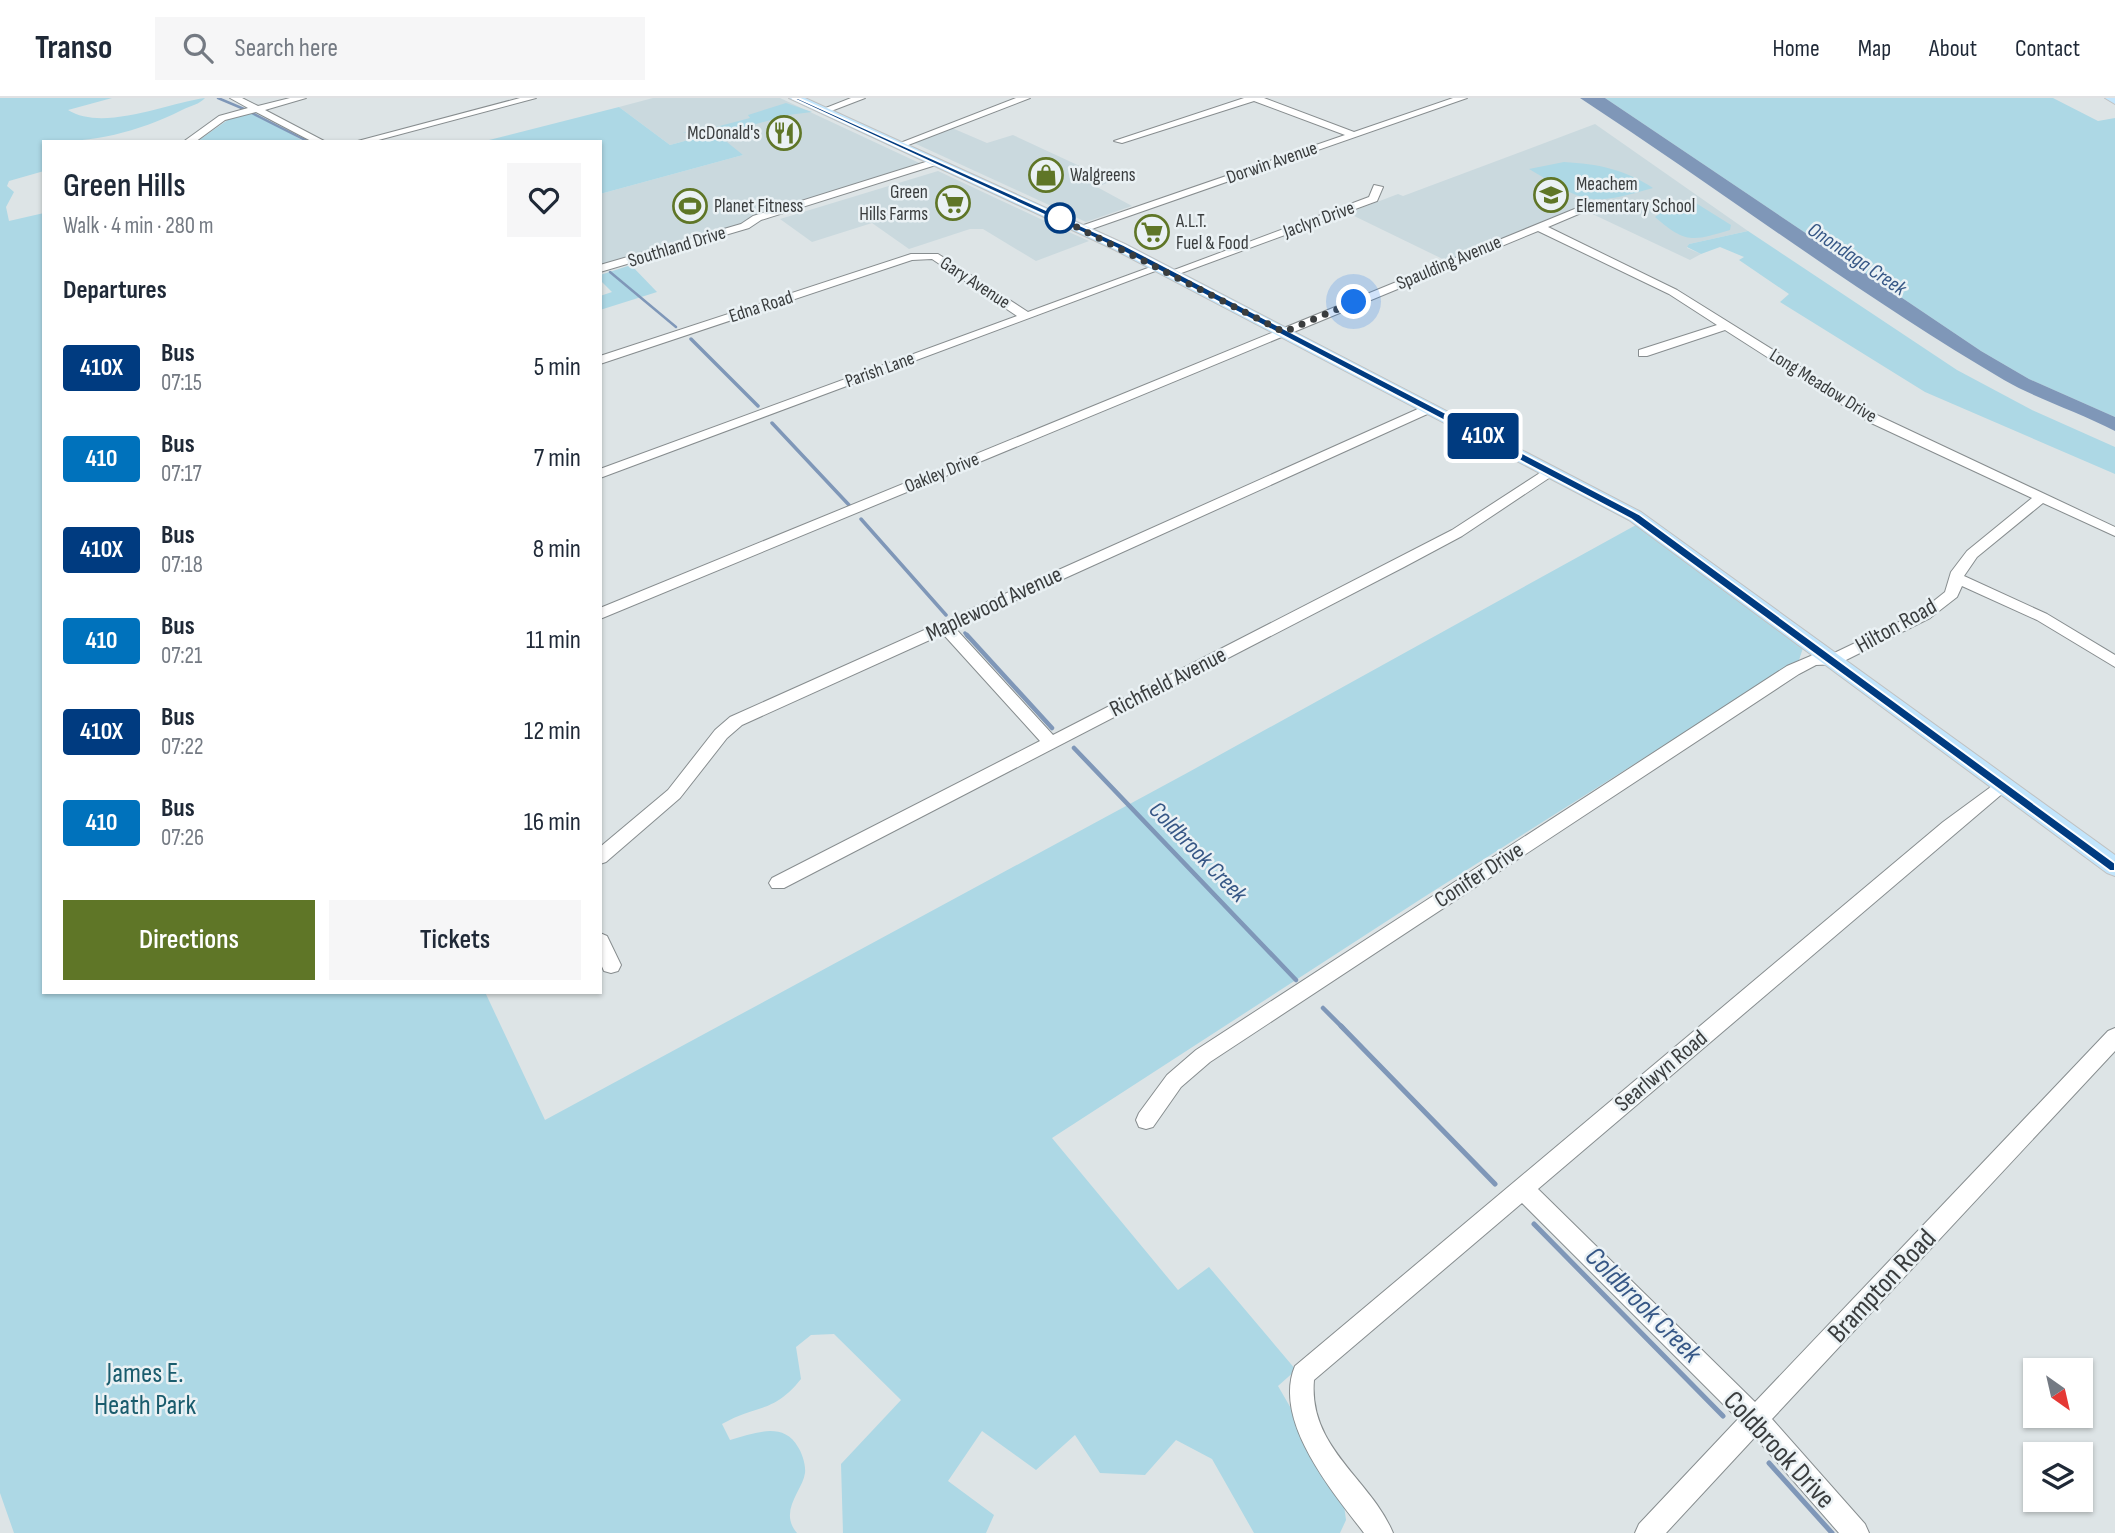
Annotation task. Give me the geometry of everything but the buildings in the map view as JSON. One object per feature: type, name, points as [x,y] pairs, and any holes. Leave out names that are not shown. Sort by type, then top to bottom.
[{"type":"main road","points":[[796,98],[1166,270],[1635,516],[2115,867]]},
{"type":"street","points":[[235,98],[317,140]]},
{"type":"street","points":[[191,140],[222,118],[301,98]]},
{"type":"street","points":[[367,140],[531,98]]},
{"type":"street","points":[[824,111],[860,98]]},
{"type":"street","points":[[900,145],[1025,98]]},
{"type":"street","points":[[1119,141],[1254,98],[1354,135]]},
{"type":"street","name":"Dorwin Avenue","points":[[1082,229],[1462,98]]},
{"type":"street","name":"Southland Drive","points":[[602,269],[939,164]]},
{"type":"street","name":"Jaclyn Drive","points":[[1166,270],[1373,199],[1378,187]]},
{"type":"street","name":"Spaulding Avenue","points":[[1284,332],[1577,211]]},
{"type":"street","name":"Long Meadow Drive","points":[[1537,226],[1673,292],[1874,419],[2115,532]]},
{"type":"street","name":"Gary Avenue","points":[[922,255],[934,257],[1026,316]]},
{"type":"street","name":"Edna Road","points":[[602,359],[886,264],[922,255]]},
{"type":"street","name":"Parish Lane","points":[[602,473],[1026,316],[1166,270]]},
{"type":"street","points":[[1643,354],[1728,325]]},
{"type":"street","name":"Oakley Drive","points":[[602,613],[1284,332]]},
{"type":"street","name":"Maplewood Avenue","points":[[602,855],[674,794],[720,734],[737,721],[1429,408]]},
{"type":"street","name":"Richfield Avenue","points":[[778,883],[1445,539],[1552,472]]},
{"type":"street","name":"Hilton Road","points":[[1832,660],[1924,615],[1952,594],[1957,578],[1972,554],[2041,498]]},
{"type":"street","points":[[1957,578],[2042,617],[2115,662]]},
{"type":"street","points":[[946,627],[982,670],[1050,742]]},
{"type":"street","name":"Conifer Drive","points":[[1146,1120],[1174,1081],[1203,1056],[1793,670],[1813,660],[1832,660]]},
{"type":"street","name":"Searlwyn Road","points":[[1380,1533],[1335,1471],[1306,1421],[1298,1391],[1303,1374],[1949,827],[2003,785]]},
{"type":"street","points":[[602,945],[611,965]]},
{"type":"street","name":"Brampton Road","points":[[1648,1533],[2115,1037]]},
{"type":"street","name":"Coldbrook Drive","points":[[1523,1189],[1755,1419],[1856,1533]]},
{"type":"shaded area","points":[[653,98],[780,98],[928,167],[602,267],[602,193],[743,155],[692,139],[670,145],[619,107]]},
{"type":"shaded area","points":[[1580,98],[1605,98],[1981,351],[2029,379],[2115,417],[2115,431],[2017,387],[1950,347],[1843,278]]},
{"type":"shaded area","name":"Meachem Elementary School","points":[[1595,124],[1748,231],[1689,244],[1687,248],[1701,254],[1690,260],[1586,211],[1455,265],[1348,213],[1398,194],[1403,196]]},
{"type":"shaded area","points":[[952,128],[987,143],[1013,135],[1112,181],[1097,187],[1132,206],[1086,222],[914,143]]},
{"type":"shaded area","points":[[938,171],[1089,241],[1036,261],[983,229],[970,229],[909,249],[872,223],[812,242],[780,219]]},
{"type":"green space","name":"James E. Heath Park","points":[[0,98],[112,98],[68,110],[82,116],[99,118],[135,114],[205,98],[148,125],[114,135],[80,140],[42,140],[42,172],[9,181],[7,186],[14,192],[6,207],[9,221],[42,213],[42,994],[486,994],[545,1120],[1187,773],[1636,525],[1803,648],[1799,660],[1424,897],[1052,1138],[1178,1290],[1209,1267],[1296,1370],[1278,1386],[1343,1498],[1346,1520],[1340,1533],[1254,1533],[1212,1459],[1176,1440],[1145,1475],[1100,1473],[1075,1435],[1036,1470],[982,1431],[948,1481],[994,1515],[986,1533],[843,1533],[841,1464],[901,1400],[834,1334],[811,1335],[796,1347],[801,1379],[782,1398],[722,1424],[730,1440],[768,1431],[785,1434],[798,1447],[805,1470],[791,1509],[792,1525],[797,1533],[14,1533],[0,1493]]},
{"type":"green space","points":[[1605,98],[2053,98],[2098,121],[2115,118],[2115,417],[2029,379],[1981,351]]},
{"type":"green space","points":[[786,103],[812,112],[788,115],[725,133],[683,133],[750,118],[748,115]]},
{"type":"green space","points":[[619,107],[670,145],[692,139],[722,138],[743,155],[602,193],[602,140],[489,140]]},
{"type":"green space","points":[[253,112],[302,140],[199,140],[232,117]]},
{"type":"green space","points":[[1564,162],[1610,169],[1632,176],[1653,188],[1614,198],[1588,198],[1576,195],[1529,169]]},
{"type":"green space","points":[[1691,200],[1731,225],[1730,230],[1690,238],[1675,232],[1655,217],[1671,205]]},
{"type":"green space","points":[[1748,231],[1957,370],[2032,410],[2115,447],[2115,474],[1925,392],[1780,302],[1789,294],[1739,260],[1744,257],[1720,247],[1701,254],[1687,247],[1689,244]]},
{"type":"green space","points":[[631,265],[657,292],[602,309],[602,295],[612,292],[602,282],[602,274]]},
{"type":"waterway","name":"Coldbrook Creek","points":[[218,98],[244,109]]},
{"type":"waterway","name":"Coldbrook Creek","points":[[250,112],[305,140]]},
{"type":"waterway","name":"Coldbrook Creek","points":[[610,272],[676,327]]},
{"type":"waterway","name":"Coldbrook Creek","points":[[691,339],[758,406]]},
{"type":"waterway","name":"Coldbrook Creek","points":[[772,423],[849,505]]},
{"type":"waterway","name":"Coldbrook Creek","points":[[861,519],[946,615]]},
{"type":"waterway","name":"Coldbrook Creek","points":[[965,633],[968,637]]},
{"type":"waterway","name":"Coldbrook Creek","points":[[967,635],[1052,728]]},
{"type":"waterway","name":"Coldbrook Creek","points":[[1074,748],[1296,980]]},
{"type":"waterway","name":"Coldbrook Creek","points":[[1323,1008],[1341,1026]]},
{"type":"waterway","name":"Coldbrook Creek","points":[[1341,1026],[1495,1184]]},
{"type":"waterway","name":"Coldbrook Creek","points":[[1534,1224],[1723,1416]]},
{"type":"waterway","name":"Coldbrook Creek","points":[[1769,1463],[1832,1533]]},
{"type":"bus line","name":"410X","points":[[795,98],[1121,247],[1635,516],[2115,867]]},
{"type":"place","name":"McDonald's","points":[[784,133]]},
{"type":"place","name":"Walgreens","points":[[1046,175]]},
{"type":"place","name":"Meachem Elementary School","points":[[1551,195]]},
{"type":"place","name":"Green Hills Farms","points":[[953,203]]},
{"type":"place","name":"Planet Fitness","points":[[690,206]]},
{"type":"place","name":"A.L.T. Fuel & Food","points":[[1152,232]]},
{"type":"route","points":[[1060,218],[1057,217],[1121,247],[1284,332],[1354,302]]},
{"type":"water label","name":"Onondaga Creek","points":[[1857,259]]}]
